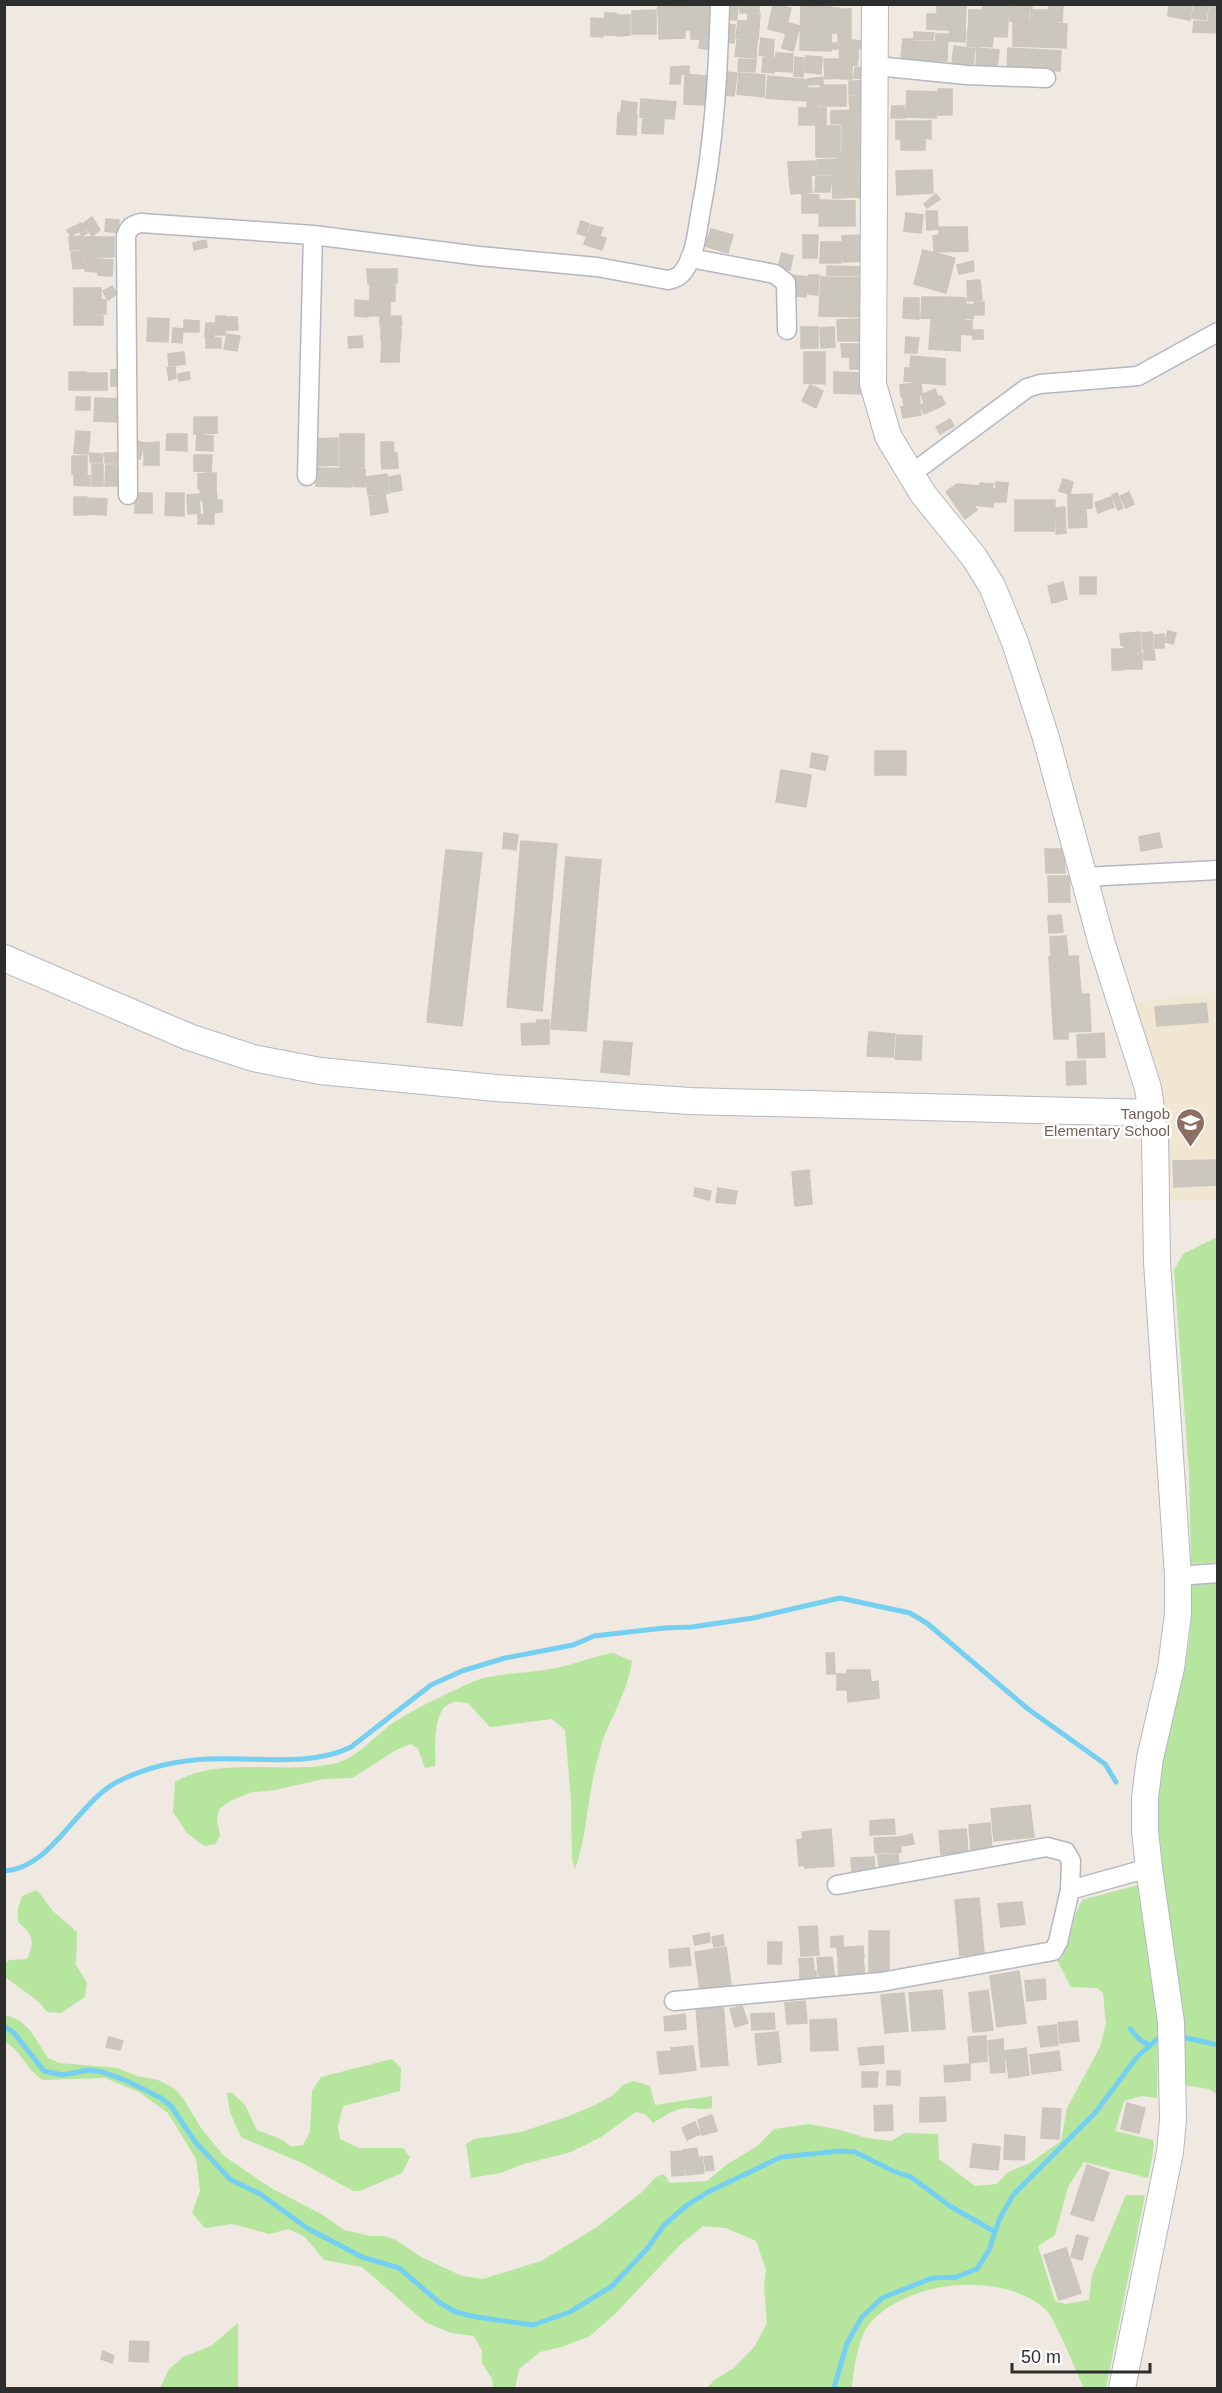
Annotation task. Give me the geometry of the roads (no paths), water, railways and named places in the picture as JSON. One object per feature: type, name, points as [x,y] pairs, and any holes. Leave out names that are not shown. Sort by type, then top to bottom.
[{"type":"street","points":[[128,495],[126,236],[133,225],[141,223],[314,235],[479,256],[597,267],[668,280],[676,278],[683,273],[690,258],[710,166],[717,99],[720,4]]},
{"type":"street","points":[[875,4],[873,384],[888,436],[929,502],[974,557],[992,586],[1015,642],[1046,738],[1120,1006],[1148,1088],[1153,1113],[1156,1262],[1178,1576],[1178,1614],[1171,1668],[1150,1758],[1145,1798],[1145,1831],[1171,2022],[1173,2119],[1170,2152],[1122,2388]]},
{"type":"street","points":[[876,66],[968,75],[1046,78]]},
{"type":"street","points":[[307,476],[314,235]]},
{"type":"street","points":[[690,258],[775,274],[782,278],[786,284],[787,330]]},
{"type":"street","points":[[911,474],[1027,388],[1040,384],[1138,376],[1218,332]]},
{"type":"street","points":[[1085,877],[1218,870]]},
{"type":"street","points":[[4,958],[189,1037],[254,1058],[320,1071],[496,1088],[690,1101],[1153,1113]]},
{"type":"street","points":[[1178,1576],[1218,1573]]},
{"type":"street","points":[[674,2001],[882,1982],[1053,1951],[1058,1942],[1070,1890],[1071,1861],[1066,1852],[1047,1847],[837,1885]]},
{"type":"street","points":[[1070,1890],[1149,1868]]},
{"type":"waterway","points":[[4,1871],[21,1867],[37,1859],[106,1789],[142,1771],[199,1760],[282,1760],[336,1753],[351,1747],[431,1685],[462,1671],[505,1658],[573,1645],[594,1636],[692,1627],[753,1618],[840,1598],[910,1613],[928,1624],[1028,1709],[1105,1764],[1116,1782]]},
{"type":"waterway","points":[[4,2026],[14,2033],[44,2071],[62,2075],[89,2070],[103,2072],[161,2098],[171,2106],[196,2143],[231,2180],[260,2194],[307,2228],[362,2257],[399,2268],[440,2303],[456,2312],[476,2317],[533,2325],[570,2312],[612,2286],[647,2249],[664,2225],[686,2206],[708,2192],[781,2157],[840,2151],[855,2152],[893,2171],[911,2177],[950,2206],[995,2232]]},
{"type":"waterway","points":[[1130,2029],[1140,2040],[1150,2046]]},
{"type":"waterway","points":[[834,2388],[847,2343],[862,2317],[882,2298],[932,2278],[956,2277],[977,2269],[989,2250],[999,2220],[1013,2195],[1095,2113],[1137,2057],[1163,2034]]},
{"type":"waterway","points":[[1178,2036],[1218,2045]]},
{"type":"place","name":"Tangob Elementary School","points":[[1191,1148]]}]
